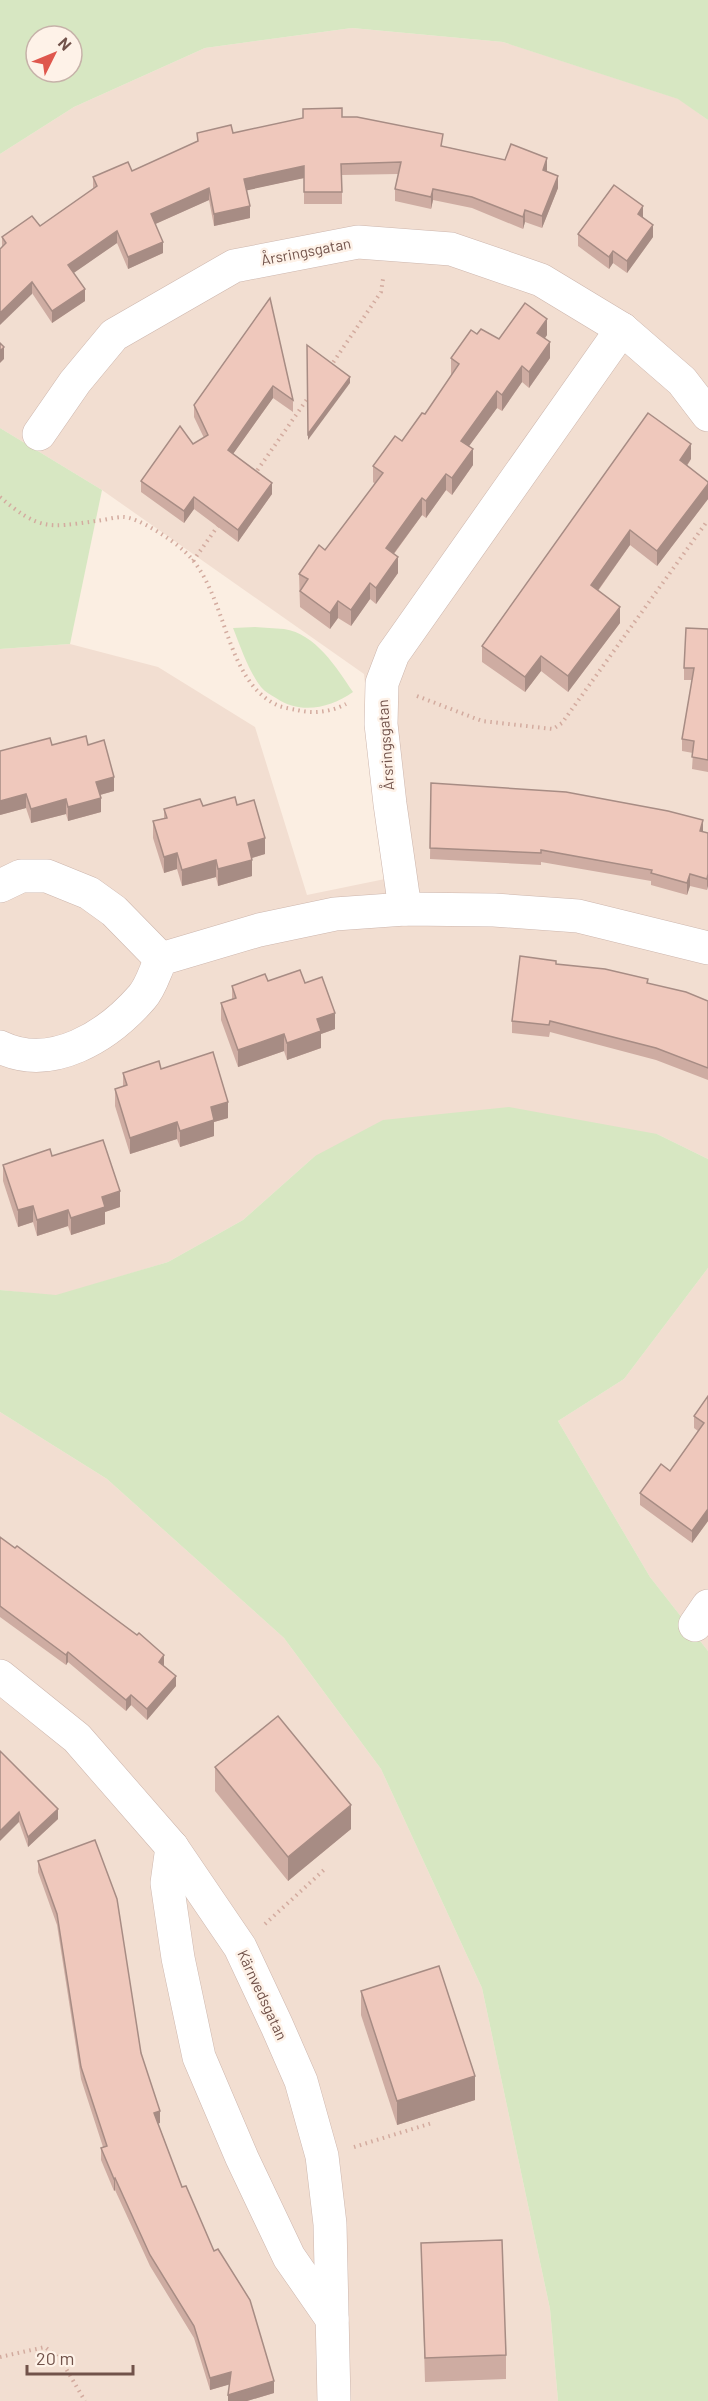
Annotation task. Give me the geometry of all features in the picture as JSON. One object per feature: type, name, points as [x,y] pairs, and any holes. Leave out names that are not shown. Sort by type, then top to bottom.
[{"type":"street","name":"Årsringsgatan","points":[[39,434],[75,382],[114,335],[234,266],[358,242],[451,249],[541,280],[622,329],[682,381],[708,415]]},
{"type":"street","name":"Årsringsgatan","points":[[405,909],[381,724],[382,683],[393,654],[622,329]]},
{"type":"street","points":[[0,886],[21,876],[47,876],[89,893],[114,911],[161,959]]},
{"type":"street","points":[[0,1047],[12,1053],[47,1057],[80,1046],[113,1024],[144,995],[161,959],[259,930],[335,914],[405,909],[494,910],[578,916],[708,948]]},
{"type":"street","name":"Kärnvedsgatan","points":[[0,1676],[77,1738],[172,1847],[240,1947],[301,2081],[322,2156],[330,2223],[334,2401]]},
{"type":"street","points":[[172,1847],[167,1883],[178,1958],[199,2057],[242,2158],[289,2257],[332,2319]]},
{"type":"path","points":[[329,368],[381,292],[385,264],[384,244]]},
{"type":"path","points":[[251,480],[316,387]]},
{"type":"path","points":[[0,497],[22,516],[42,525],[66,525],[125,517],[156,532],[183,550],[203,572],[221,612],[241,667],[260,693],[280,706],[312,714],[342,706],[382,683],[482,721],[553,729],[562,723],[708,520]]},
{"type":"path","points":[[193,561],[225,516]]},
{"type":"path","points":[[240,1947],[325,1869]]},
{"type":"path","points":[[322,2156],[432,2123]]},
{"type":"path","points":[[0,2357],[45,2347],[61,2360],[85,2401]]},
{"type":"shaded area","points":[[352,28],[503,42],[679,99],[708,120],[708,1159],[657,1134],[315,1156],[243,1220],[168,1262],[56,1296],[0,1290],[0,649],[70,644],[158,667],[255,727],[307,895],[385,879],[364,674],[102,490],[0,428],[0,154],[74,107],[205,48]]},
{"type":"shaded area","points":[[708,1268],[708,1651],[650,1577],[558,1421],[624,1379]]},
{"type":"shaded area","points":[[0,1412],[107,1479],[284,1638],[381,1769],[482,1988],[550,2309],[558,2401],[0,2401]]},
{"type":"green space","points":[[0,0],[708,0],[708,120],[678,99],[503,42],[352,28],[205,48],[74,107],[0,154]]},
{"type":"green space","points":[[0,428],[102,490],[70,644],[0,649]]},
{"type":"green space","points":[[233,628],[284,629],[306,637],[324,653],[353,692],[335,702],[305,708],[286,703],[268,693],[252,673]]},
{"type":"green space","points":[[509,1107],[657,1134],[708,1159],[708,1268],[624,1379],[558,1421],[650,1577],[708,1651],[708,2401],[558,2401],[550,2309],[482,1988],[381,1769],[284,1638],[107,1479],[0,1412],[0,1290],[56,1295],[168,1262],[243,1220],[315,1156],[383,1120]]},
{"type":"building","points":[[342,108],[342,117],[357,117],[443,134],[441,146],[505,160],[511,144],[547,158],[543,170],[558,176],[542,216],[525,210],[523,217],[472,197],[433,189],[431,197],[395,189],[401,162],[341,164],[342,192],[304,192],[304,166],[244,179],[250,206],[214,214],[209,188],[151,214],[163,242],[128,257],[117,231],[68,265],[85,289],[52,311],[32,282],[0,313],[0,249],[6,243],[2,237],[32,216],[40,226],[97,186],[93,177],[128,162],[132,171],[198,141],[197,133],[231,125],[233,133],[303,118],[303,109]]},
{"type":"building","points":[[614,185],[643,206],[638,214],[653,225],[627,261],[613,251],[609,257],[578,234]]},
{"type":"building","points":[[270,298],[293,400],[273,386],[228,450],[272,483],[238,530],[194,497],[184,511],[141,481],[180,426],[193,444],[208,435],[194,405]]},
{"type":"building","points":[[525,303],[547,319],[537,333],[550,342],[529,372],[522,366],[502,395],[497,391],[461,441],[473,449],[452,478],[446,474],[426,501],[422,498],[386,548],[398,557],[376,588],[370,583],[351,610],[338,601],[330,613],[300,591],[308,579],[299,574],[319,545],[325,550],[383,473],[373,466],[395,436],[402,441],[422,413],[425,414],[459,364],[451,358],[471,330],[477,334],[481,329],[499,339]]},
{"type":"building","points":[[307,345],[350,377],[308,434]]},
{"type":"building","points":[[648,413],[691,444],[680,460],[708,484],[657,551],[630,530],[591,585],[620,607],[568,676],[541,656],[525,677],[482,646]]},
{"type":"building","points":[[686,628],[708,629],[708,760],[692,757],[694,741],[682,739],[694,668],[684,668]]},
{"type":"building","points":[[86,736],[88,745],[104,740],[114,777],[96,782],[101,798],[68,807],[66,799],[31,809],[26,794],[0,801],[0,751],[50,738],[52,745]]},
{"type":"building","points":[[431,783],[566,792],[668,811],[703,820],[700,831],[708,833],[707,879],[690,874],[687,883],[651,873],[652,870],[541,850],[541,853],[430,848]]},
{"type":"building","points":[[235,797],[237,805],[254,800],[265,838],[248,843],[252,860],[218,869],[216,860],[182,870],[177,853],[164,857],[153,821],[167,818],[164,809],[200,799],[203,806]]},
{"type":"building","points":[[520,956],[556,961],[556,964],[605,969],[648,979],[647,983],[686,992],[708,1001],[708,1068],[656,1048],[550,1021],[549,1025],[512,1021]]},
{"type":"building","points":[[300,970],[305,983],[322,977],[335,1013],[317,1019],[321,1031],[287,1043],[284,1034],[238,1050],[221,1003],[236,998],[232,986],[265,974],[268,981]]},
{"type":"building","points":[[213,1052],[228,1102],[211,1107],[214,1120],[180,1131],[177,1122],[130,1138],[115,1089],[127,1085],[123,1073],[159,1061],[161,1069]]},
{"type":"building","points":[[103,1140],[120,1191],[102,1197],[105,1207],[71,1218],[68,1210],[37,1220],[33,1206],[18,1210],[3,1165],[50,1149],[52,1156]]},
{"type":"building","points":[[708,1396],[708,1509],[692,1531],[640,1493],[661,1464],[670,1471],[704,1423],[694,1416]]},
{"type":"building","points":[[0,1537],[15,1548],[17,1546],[137,1635],[139,1633],[164,1655],[159,1662],[176,1676],[147,1709],[131,1695],[126,1700],[68,1652],[66,1655],[0,1606]]},
{"type":"building","points":[[278,1716],[351,1805],[288,1857],[215,1767]]},
{"type":"building","points":[[0,1751],[58,1809],[28,1837],[19,1812],[0,1831]]},
{"type":"building","points":[[95,1840],[117,1899],[141,2053],[160,2111],[154,2113],[182,2187],[186,2186],[214,2251],[218,2249],[250,2300],[274,2381],[228,2395],[231,2372],[210,2378],[194,2326],[150,2255],[114,2179],[101,2148],[107,2146],[81,2067],[57,1914],[38,1861]]},
{"type":"building","points":[[439,1966],[475,2076],[397,2101],[361,1991]]},
{"type":"building","points":[[502,2240],[506,2355],[425,2358],[421,2243]]}]
